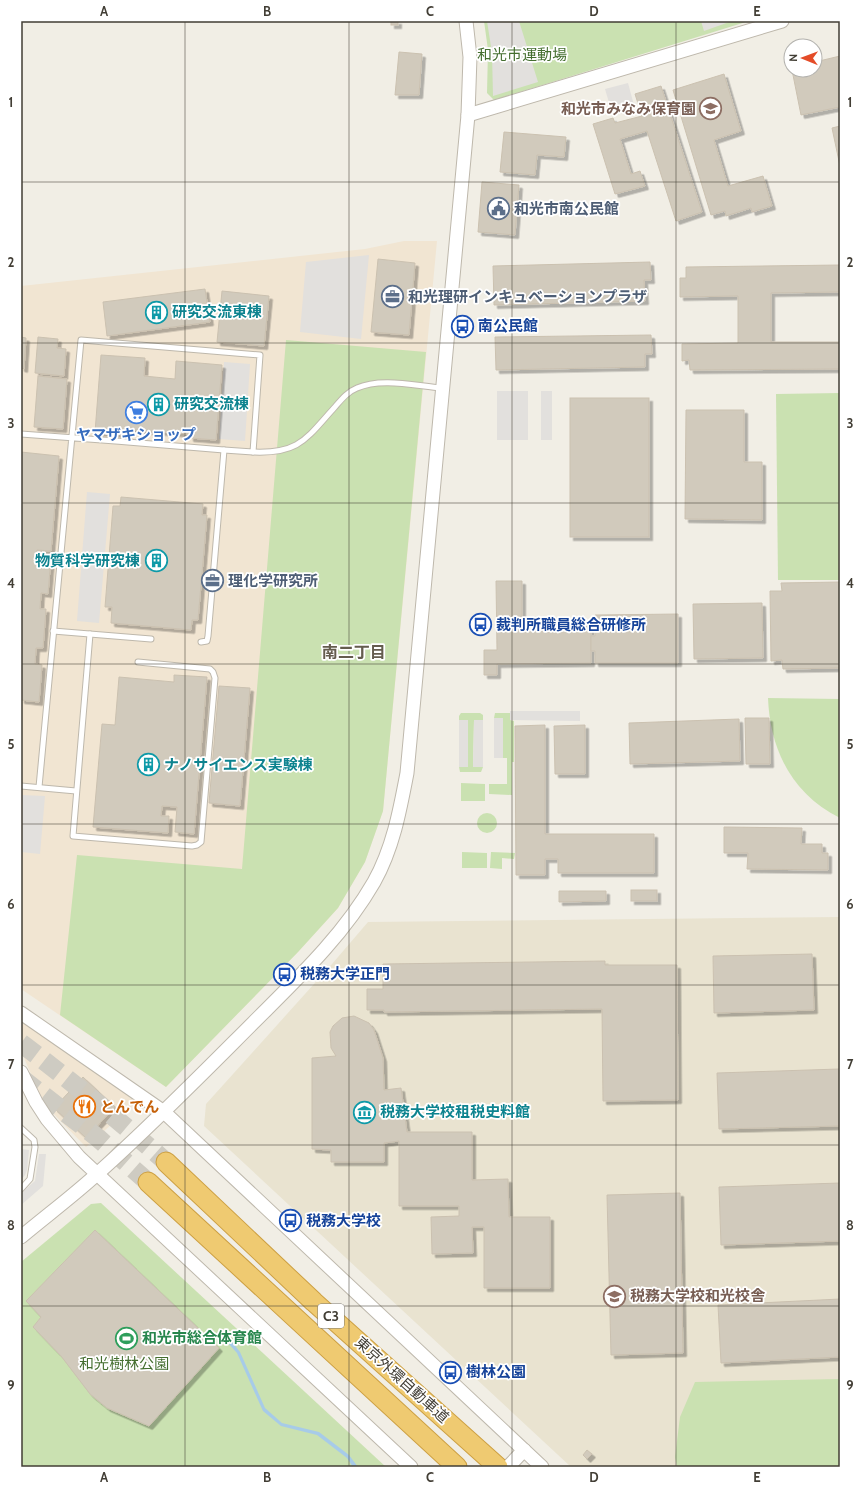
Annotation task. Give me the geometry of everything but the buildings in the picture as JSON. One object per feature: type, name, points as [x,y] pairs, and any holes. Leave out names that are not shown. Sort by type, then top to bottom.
[{"type":"highway","name":"東京外環自動車道","points":[[166,1162],[314,1302],[506,1465]]},
{"type":"highway","name":"東京外環自動車道","points":[[148,1182],[457,1467]]},
{"type":"street","points":[[21,1237],[97,1175],[164,1112],[326,949],[358,907],[374,881],[390,847],[400,812],[407,773],[443,388],[468,115],[470,57],[466,21]]},
{"type":"street","points":[[468,115],[782,21]]},
{"type":"street","points":[[21,1013],[164,1112],[542,1467]]},
{"type":"street","points":[[21,1072],[36,1102],[47,1119],[79,1157],[412,1467]]},
{"type":"street","points":[[506,1465],[524,1450]]},
{"type":"lane","points":[[39,787],[70,438],[81,340],[260,355],[253,452]]},
{"type":"lane","points":[[21,434],[224,450],[280,452],[291,448],[312,433],[345,395],[357,388],[370,383],[386,383],[443,388]]},
{"type":"lane","points":[[201,642],[206,641],[208,636],[224,450]]},
{"type":"lane","points":[[53,631],[151,639]]},
{"type":"lane","points":[[90,634],[73,836],[197,846],[201,842],[215,678],[210,669],[138,662]]},
{"type":"lane","points":[[21,786],[76,791]]},
{"type":"lane","points":[[21,1128],[34,1140],[35,1147],[30,1179],[21,1188]]},
{"type":"shaded area","points":[[487,21],[519,21],[538,82],[493,96],[492,53]]},
{"type":"shaded area","points":[[701,21],[732,21],[704,31]]},
{"type":"shaded area","points":[[628,83],[635,109],[613,116],[605,89]]},
{"type":"shaded area","name":"理化学研究所","points":[[404,241],[437,241],[383,811],[365,862],[338,908],[298,952],[166,1087],[21,989],[21,286],[365,249]]},
{"type":"shaded area","points":[[369,255],[361,339],[300,332],[306,262]]},
{"type":"shaded area","points":[[224,362],[250,364],[245,441],[219,439]]},
{"type":"shaded area","points":[[497,391],[528,391],[528,440],[497,440]]},
{"type":"shaded area","points":[[541,391],[552,391],[552,440],[541,440]]},
{"type":"shaded area","points":[[87,492],[110,494],[99,623],[77,621]]},
{"type":"shaded area","points":[[510,711],[580,711],[580,721],[510,720]]},
{"type":"shaded area","points":[[494,718],[503,718],[503,758],[494,758]]},
{"type":"shaded area","points":[[459,720],[468,720],[468,767],[459,767]]},
{"type":"shaded area","points":[[474,720],[483,720],[483,767],[473,767]]},
{"type":"shaded area","points":[[21,795],[45,796],[40,854],[21,852]]},
{"type":"shaded area","name":"税務大学校和光校舎","points":[[840,917],[840,1467],[571,1467],[204,1126],[206,1104],[368,922]]},
{"type":"shaded area","points":[[26,1023],[138,1101],[86,1147],[44,1104],[21,1051],[21,1025]]},
{"type":"shaded area","points":[[21,1149],[29,1150],[27,1170],[21,1180]]},
{"type":"shaded area","points":[[39,1154],[46,1154],[43,1186],[21,1205],[21,1193],[35,1181]]},
{"type":"green space","name":"和光市運動場","points":[[484,21],[749,21],[494,100],[487,93],[488,50]]},
{"type":"green space","points":[[286,340],[426,352],[383,811],[365,862],[338,908],[298,952],[166,1087],[60,1015],[77,855],[242,869]]},
{"type":"green space","points":[[840,393],[840,580],[778,580],[776,394]]},
{"type":"green space","points":[[768,698],[840,699],[840,818],[823,808],[809,796],[797,783],[787,768],[773,735]]},
{"type":"green space","points":[[461,713],[480,713],[483,715],[483,720],[474,720],[473,767],[483,767],[481,772],[460,772],[459,767],[468,767],[468,720],[459,720]]},
{"type":"green space","points":[[495,713],[510,713],[510,720],[514,721],[512,795],[489,794],[489,784],[507,784],[507,758],[503,758],[503,719],[494,718]]},
{"type":"green space","points":[[461,783],[485,784],[485,801],[461,801]]},
{"type":"green space","points":[[487,813],[494,816],[497,823],[494,830],[487,833],[480,830],[477,823],[480,816]]},
{"type":"green space","points":[[462,852],[487,853],[487,868],[462,868]]},
{"type":"green space","points":[[491,852],[515,853],[514,859],[502,858],[502,869],[490,868]]},
{"type":"green space","name":"和光樹林公園","points":[[101,1203],[386,1467],[21,1467],[21,1262],[91,1204]]},
{"type":"green space","points":[[840,1379],[840,1467],[677,1467],[675,1457],[680,1417],[695,1382]]},
{"type":"water","points":[[223,1337],[229,1338],[240,1352],[265,1408],[282,1423],[319,1432],[349,1455],[358,1467],[353,1467],[347,1458],[317,1435],[281,1426],[263,1411],[237,1353],[227,1342],[221,1339]]},
{"type":"tunnel","points":[[21,1043],[95,1101],[166,1162]]},
{"type":"tunnel","points":[[21,1078],[98,1138],[148,1182]]},
{"type":"place","name":"和光市みなみ保育園","points":[[711,109]]},
{"type":"place","name":"和光市南公民館","points":[[498,209]]},
{"type":"place","name":"和光理研インキュベーションプラザ","points":[[393,297]]},
{"type":"place","name":"研究交流東棟","points":[[156,312]]},
{"type":"place","name":"南公民館","points":[[462,326]]},
{"type":"place","name":"研究交流棟","points":[[158,404]]},
{"type":"place","name":"ヤマザキショップ","points":[[136,412]]},
{"type":"place","name":"物質科学研究棟","points":[[156,561]]},
{"type":"place","name":"理化学研究所","points":[[213,581]]},
{"type":"place","name":"裁判所職員総合研修所","points":[[481,625]]},
{"type":"place","name":"ナノサイエンス実験棟","points":[[149,765]]},
{"type":"place","name":"税務大学正門","points":[[285,974]]},
{"type":"place","name":"とんでん","points":[[84,1107]]},
{"type":"place","name":"税務大学校租税史料館","points":[[365,1112]]},
{"type":"place","name":"税務大学校","points":[[290,1221]]},
{"type":"place","name":"税務大学校和光校舎","points":[[614,1296]]},
{"type":"place","name":"和光市総合体育館","points":[[126,1338]]},
{"type":"place","name":"樹林公園","points":[[450,1372]]},
{"type":"district","name":"南二丁目","points":[[354,652]]}]
